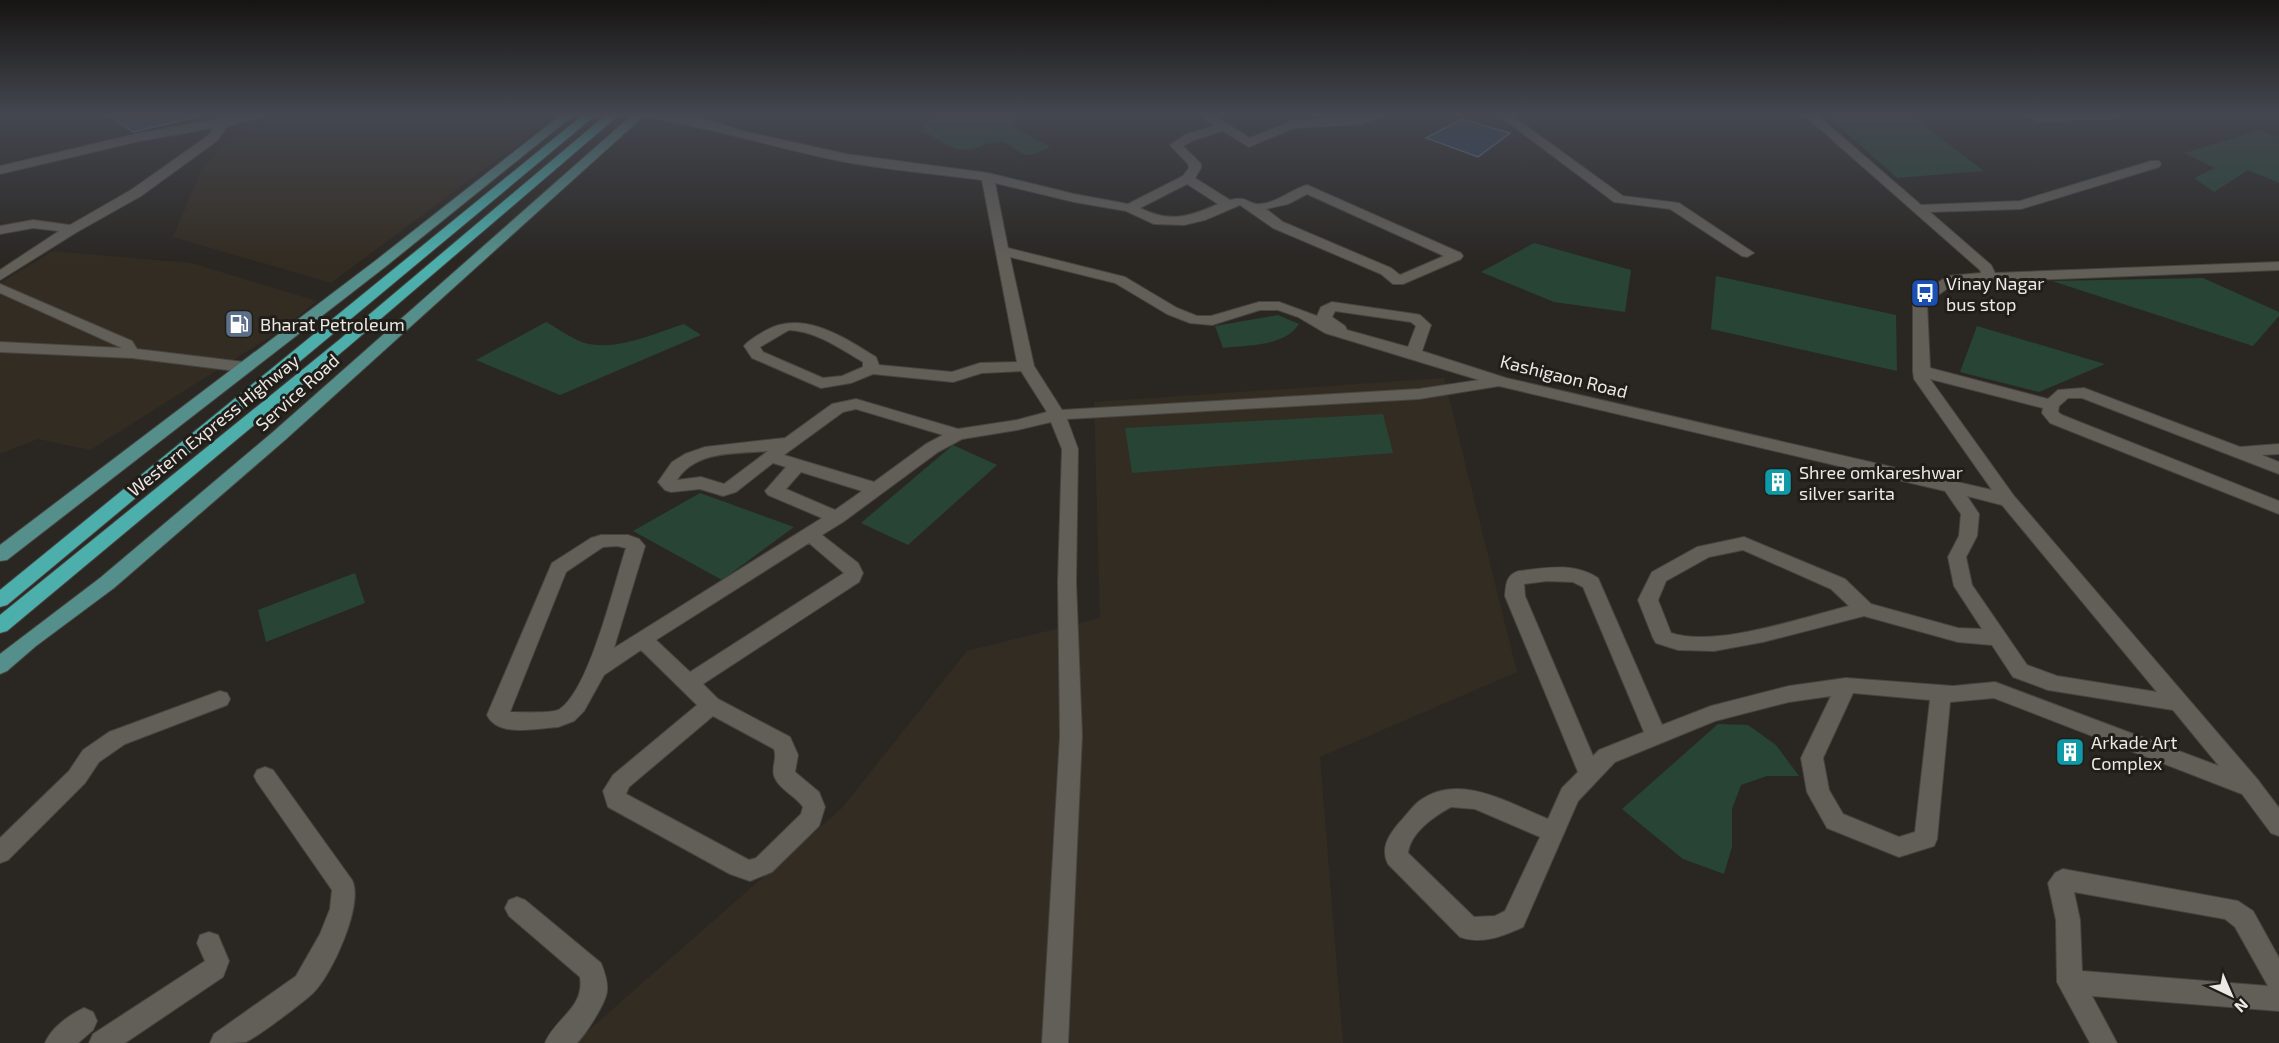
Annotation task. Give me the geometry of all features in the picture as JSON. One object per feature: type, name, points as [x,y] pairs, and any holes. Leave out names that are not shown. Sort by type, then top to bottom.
[{"type":"highway","name":"Western Express Highway","points":[[0,600],[532,163]]},
{"type":"highway","name":"Western Express Highway","points":[[0,626],[344,343],[557,163]]},
{"type":"main road","points":[[3,550],[380,264],[508,163]]},
{"type":"main road","name":"Service Road","points":[[0,666],[29,641],[107,583],[279,436],[585,163]]},
{"type":"street","points":[[0,172],[42,163]]},
{"type":"street","points":[[0,276],[72,229],[135,193],[178,163]]},
{"type":"street","points":[[875,163],[988,177],[1038,187],[1074,198],[1130,208],[1154,220],[1172,222],[1200,217],[1228,204],[1242,201],[1256,208],[1278,225],[1386,271],[1398,281],[1456,256],[1306,189],[1283,201],[1256,208]]},
{"type":"street","points":[[1130,208],[1187,179],[1194,172],[1193,163]]},
{"type":"street","points":[[1569,163],[1619,199],[1674,206],[1747,253]]},
{"type":"street","points":[[1864,163],[1986,268],[1990,277]]},
{"type":"street","points":[[1916,209],[2021,205],[2155,164]]},
{"type":"street","points":[[988,177],[1026,366],[1057,415],[1071,449],[1067,582],[1071,736],[1055,1043]]},
{"type":"street","points":[[1187,179],[1228,204]]},
{"type":"street","points":[[0,230],[33,224],[72,229]]},
{"type":"street","name":"Kashigaon Road","points":[[1002,251],[1120,280],[1172,311],[1195,320],[1212,321],[1259,306],[1279,306],[1303,314],[1330,330],[1416,350],[1502,382],[2008,500]]},
{"type":"street","points":[[2279,266],[1952,279],[1920,301],[1922,379],[2008,500],[2250,787],[2279,826]]},
{"type":"street","points":[[0,288],[127,344],[132,353]]},
{"type":"street","points":[[1375,340],[1335,327],[1324,318],[1326,310],[1332,306],[1339,306],[1415,318],[1424,325],[1416,350]]},
{"type":"street","points":[[871,369],[871,360],[810,329],[790,326],[774,332],[752,346],[757,355],[822,383],[845,380],[871,369],[953,377],[980,368],[1026,366]]},
{"type":"street","points":[[0,347],[132,353],[244,367]]},
{"type":"street","points":[[1922,371],[2051,405]]},
{"type":"street","points":[[597,669],[636,546],[630,541],[603,540],[559,568],[497,715],[506,721],[558,719],[567,716],[577,705],[597,669],[837,518],[932,448],[958,434],[1017,425],[1057,415],[1419,394],[1502,382]]},
{"type":"street","points":[[2279,468],[2084,393],[2064,393],[2051,405],[2050,413],[2056,419],[2279,508]]},
{"type":"street","points":[[789,443],[705,452],[681,461],[667,482],[671,486],[701,483],[723,490],[730,488],[838,408],[856,404],[958,434]]},
{"type":"street","points":[[2236,452],[2279,449]]},
{"type":"street","points":[[771,457],[876,489]]},
{"type":"street","points":[[798,465],[774,491],[837,518]]},
{"type":"street","points":[[1952,488],[1970,514],[1968,536],[1957,557],[1963,586],[2020,671],[2055,684],[2179,703]]},
{"type":"street","points":[[687,684],[852,577],[854,573],[851,568],[810,534]]},
{"type":"street","points":[[1864,609],[1744,639],[1714,644],[1678,643],[1663,638],[1648,600],[1659,577],[1704,552],[1744,543],[1838,584],[1864,609],[1958,635],[1997,638]]},
{"type":"street","points":[[1590,774],[1515,596],[1515,582],[1519,578],[1566,574],[1582,576],[1591,583],[1656,735]]},
{"type":"street","points":[[642,639],[711,705],[782,743],[787,755],[784,775],[811,799],[814,807],[811,819],[764,865],[750,871],[738,867],[616,800],[614,791],[621,781],[711,705]]},
{"type":"street","points":[[1553,832],[1477,800],[1449,797],[1426,809],[1398,841],[1396,857],[1469,929],[1497,927],[1514,919],[1570,795],[1607,756],[1711,714],[1789,694],[1846,686],[1953,694],[1995,690],[2040,705],[2250,787]]},
{"type":"street","points":[[1846,686],[1812,758],[1818,792],[1835,821],[1899,847],[1926,839],[1941,693]]},
{"type":"street","points":[[0,853],[77,777],[91,756],[117,738],[220,699]]},
{"type":"street","points":[[223,1043],[304,984],[316,972],[345,902],[344,887],[265,776]]},
{"type":"street","points":[[2104,1043],[2070,982],[2068,920],[2060,883],[2066,879],[2230,909],[2244,919],[2279,982]]},
{"type":"street","points":[[517,908],[592,971],[596,992],[574,1028],[558,1043]]},
{"type":"street","points":[[102,1043],[214,969],[217,961],[209,944]]},
{"type":"street","points":[[2070,982],[2279,999]]},
{"type":"street","points":[[58,1043],[84,1021]]},
{"type":"shaded area","points":[[208,163],[493,163],[331,283],[173,237],[202,168]]},
{"type":"shaded area","points":[[53,251],[191,263],[317,301],[278,332],[90,450],[38,439],[0,454],[0,283]]},
{"type":"shaded area","points":[[1444,378],[1517,672],[1320,757],[1343,1043],[574,1043],[842,808],[967,651],[1100,618],[1094,402]]},
{"type":"green space","points":[[1880,163],[1973,163],[1984,171],[1897,178]]},
{"type":"green space","points":[[2204,163],[2279,163],[2279,183],[2248,170],[2214,192],[2194,178],[2215,168]]},
{"type":"green space","points":[[1534,243],[1631,270],[1625,312],[1554,302],[1481,272]]},
{"type":"green space","points":[[1716,276],[1896,315],[1897,371],[1711,329]]},
{"type":"green space","points":[[2203,278],[2279,312],[2279,316],[2253,346],[2052,281]]},
{"type":"green space","points":[[1278,315],[1299,324],[1292,332],[1275,341],[1223,348],[1215,326]]},
{"type":"green space","points":[[546,322],[579,341],[591,344],[605,345],[632,341],[684,324],[701,335],[560,395],[476,360]]},
{"type":"green space","points":[[1977,326],[2105,364],[2039,392],[1960,372]]},
{"type":"green space","points":[[1383,414],[1393,453],[1132,473],[1125,428]]},
{"type":"green space","points":[[953,445],[997,465],[908,545],[861,523]]},
{"type":"green space","points":[[700,493],[794,527],[722,580],[633,531]]},
{"type":"green space","points":[[355,573],[365,603],[266,642],[258,610]]},
{"type":"green space","points":[[1718,724],[1748,725],[1776,745],[1799,776],[1767,776],[1741,785],[1732,809],[1732,847],[1724,874],[1683,859],[1622,809]]},
{"type":"place","name":"Vinay Nagar bus stop","points":[[1925,293]]},
{"type":"place","name":"Bharat Petroleum","points":[[239,324]]},
{"type":"place","name":"Shree omkareshwar silver sarita","points":[[1778,482]]},
{"type":"place","name":"Arkade Art Complex","points":[[2070,752]]}]
